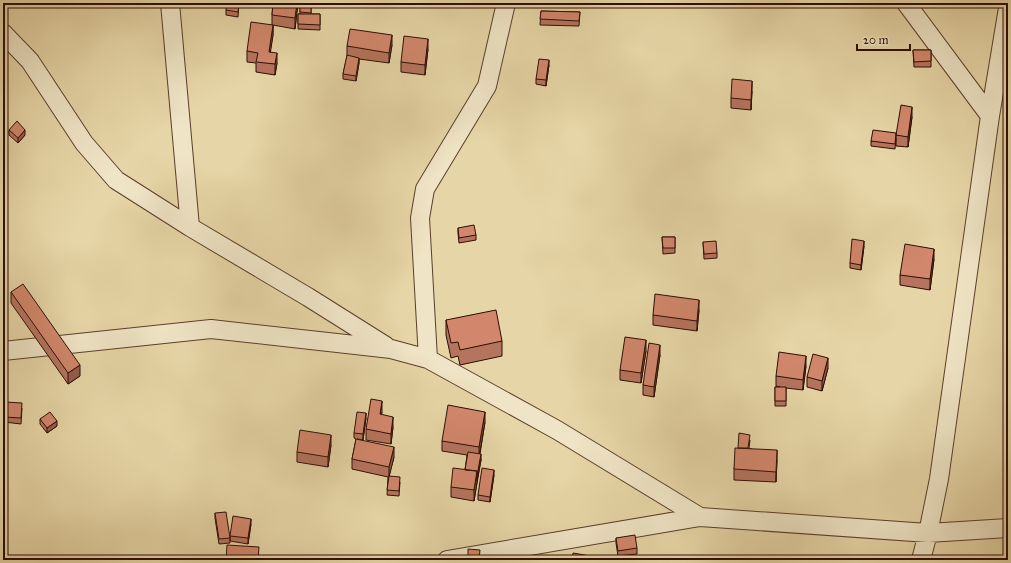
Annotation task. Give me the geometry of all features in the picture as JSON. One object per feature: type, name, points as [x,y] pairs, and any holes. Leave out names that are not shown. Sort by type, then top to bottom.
[{"type":"street","points":[[170,3],[190,227]]},
{"type":"street","points":[[428,359],[420,218],[425,189],[487,86],[506,3]]},
{"type":"street","points":[[906,3],[990,116]]},
{"type":"street","points":[[921,560],[939,479],[990,116],[1008,8]]},
{"type":"street","points":[[3,33],[30,61],[84,143],[116,180],[190,227],[308,297],[391,349]]},
{"type":"street","points":[[3,351],[211,328],[391,349],[428,359],[557,430],[700,517]]},
{"type":"street","points":[[447,560],[470,558],[700,517],[928,534],[1005,525]]},
{"type":"building","points":[[226,3],[239,3],[238,12],[226,10]]},
{"type":"building","points":[[273,3],[297,3],[295,18],[272,15]]},
{"type":"building","points":[[300,3],[311,3],[311,13],[300,12]]},
{"type":"building","points":[[541,11],[580,12],[579,21],[540,19]]},
{"type":"building","points":[[298,14],[320,14],[320,25],[298,24]]},
{"type":"building","points":[[251,22],[273,25],[269,52],[277,53],[275,64],[256,62],[258,53],[247,51]]},
{"type":"building","points":[[350,29],[392,35],[389,53],[347,46]]},
{"type":"building","points":[[404,36],[428,39],[425,65],[401,62]]},
{"type":"building","points":[[913,50],[931,50],[931,61],[914,62]]},
{"type":"building","points":[[347,55],[359,58],[356,76],[343,74]]},
{"type":"building","points":[[539,59],[549,60],[546,80],[536,79]]},
{"type":"building","points":[[732,79],[752,81],[751,100],[731,98]]},
{"type":"building","points":[[901,105],[912,107],[908,137],[896,135]]},
{"type":"building","points":[[17,121],[25,130],[18,138],[9,130]]},
{"type":"building","points":[[873,130],[896,133],[895,144],[871,141]]},
{"type":"building","points":[[474,225],[476,235],[459,238],[458,228]]},
{"type":"building","points":[[662,237],[675,237],[675,248],[663,248]]},
{"type":"building","points":[[852,239],[864,241],[861,265],[850,263]]},
{"type":"building","points":[[716,241],[717,253],[704,254],[703,242]]},
{"type":"building","points":[[905,244],[934,249],[930,279],[900,275]]},
{"type":"building","points":[[23,284],[80,365],[68,373],[11,292]]},
{"type":"building","points":[[655,294],[699,300],[697,321],[653,315]]},
{"type":"building","points":[[496,310],[502,341],[460,350],[458,342],[451,343],[446,320]]},
{"type":"building","points":[[625,337],[646,340],[641,373],[620,370]]},
{"type":"building","points":[[649,343],[660,345],[654,387],[643,385]]},
{"type":"building","points":[[779,352],[806,356],[803,380],[776,376]]},
{"type":"building","points":[[813,354],[828,358],[822,381],[807,377]]},
{"type":"building","points":[[775,387],[786,387],[786,401],[775,401]]},
{"type":"building","points":[[371,399],[382,401],[380,414],[393,417],[391,434],[366,429]]},
{"type":"building","points":[[5,402],[22,403],[21,418],[4,417]]},
{"type":"building","points":[[448,405],[485,412],[479,447],[442,441]]},
{"type":"building","points":[[50,412],[57,421],[47,428],[40,419]]},
{"type":"building","points":[[357,412],[366,413],[363,434],[354,433]]},
{"type":"building","points":[[300,430],[331,435],[328,457],[297,452]]},
{"type":"building","points":[[739,433],[750,435],[748,448],[738,448]]},
{"type":"building","points":[[356,439],[394,447],[389,467],[352,459]]},
{"type":"building","points":[[735,448],[777,450],[776,472],[734,469]]},
{"type":"building","points":[[468,452],[481,454],[477,476],[477,471],[465,470]]},
{"type":"building","points":[[453,468],[477,471],[474,490],[451,487]]},
{"type":"building","points":[[482,468],[494,470],[490,497],[478,495]]},
{"type":"building","points":[[389,476],[400,477],[399,491],[387,490]]},
{"type":"building","points":[[226,512],[230,538],[219,539],[215,513]]},
{"type":"building","points":[[233,516],[251,519],[248,538],[230,536]]},
{"type":"building","points":[[635,535],[637,548],[618,551],[616,538]]},
{"type":"building","points":[[227,545],[259,547],[258,560],[226,560]]},
{"type":"building","points":[[468,549],[480,550],[479,560],[468,560]]},
{"type":"building","points":[[573,553],[590,556],[589,560],[572,560]]}]
